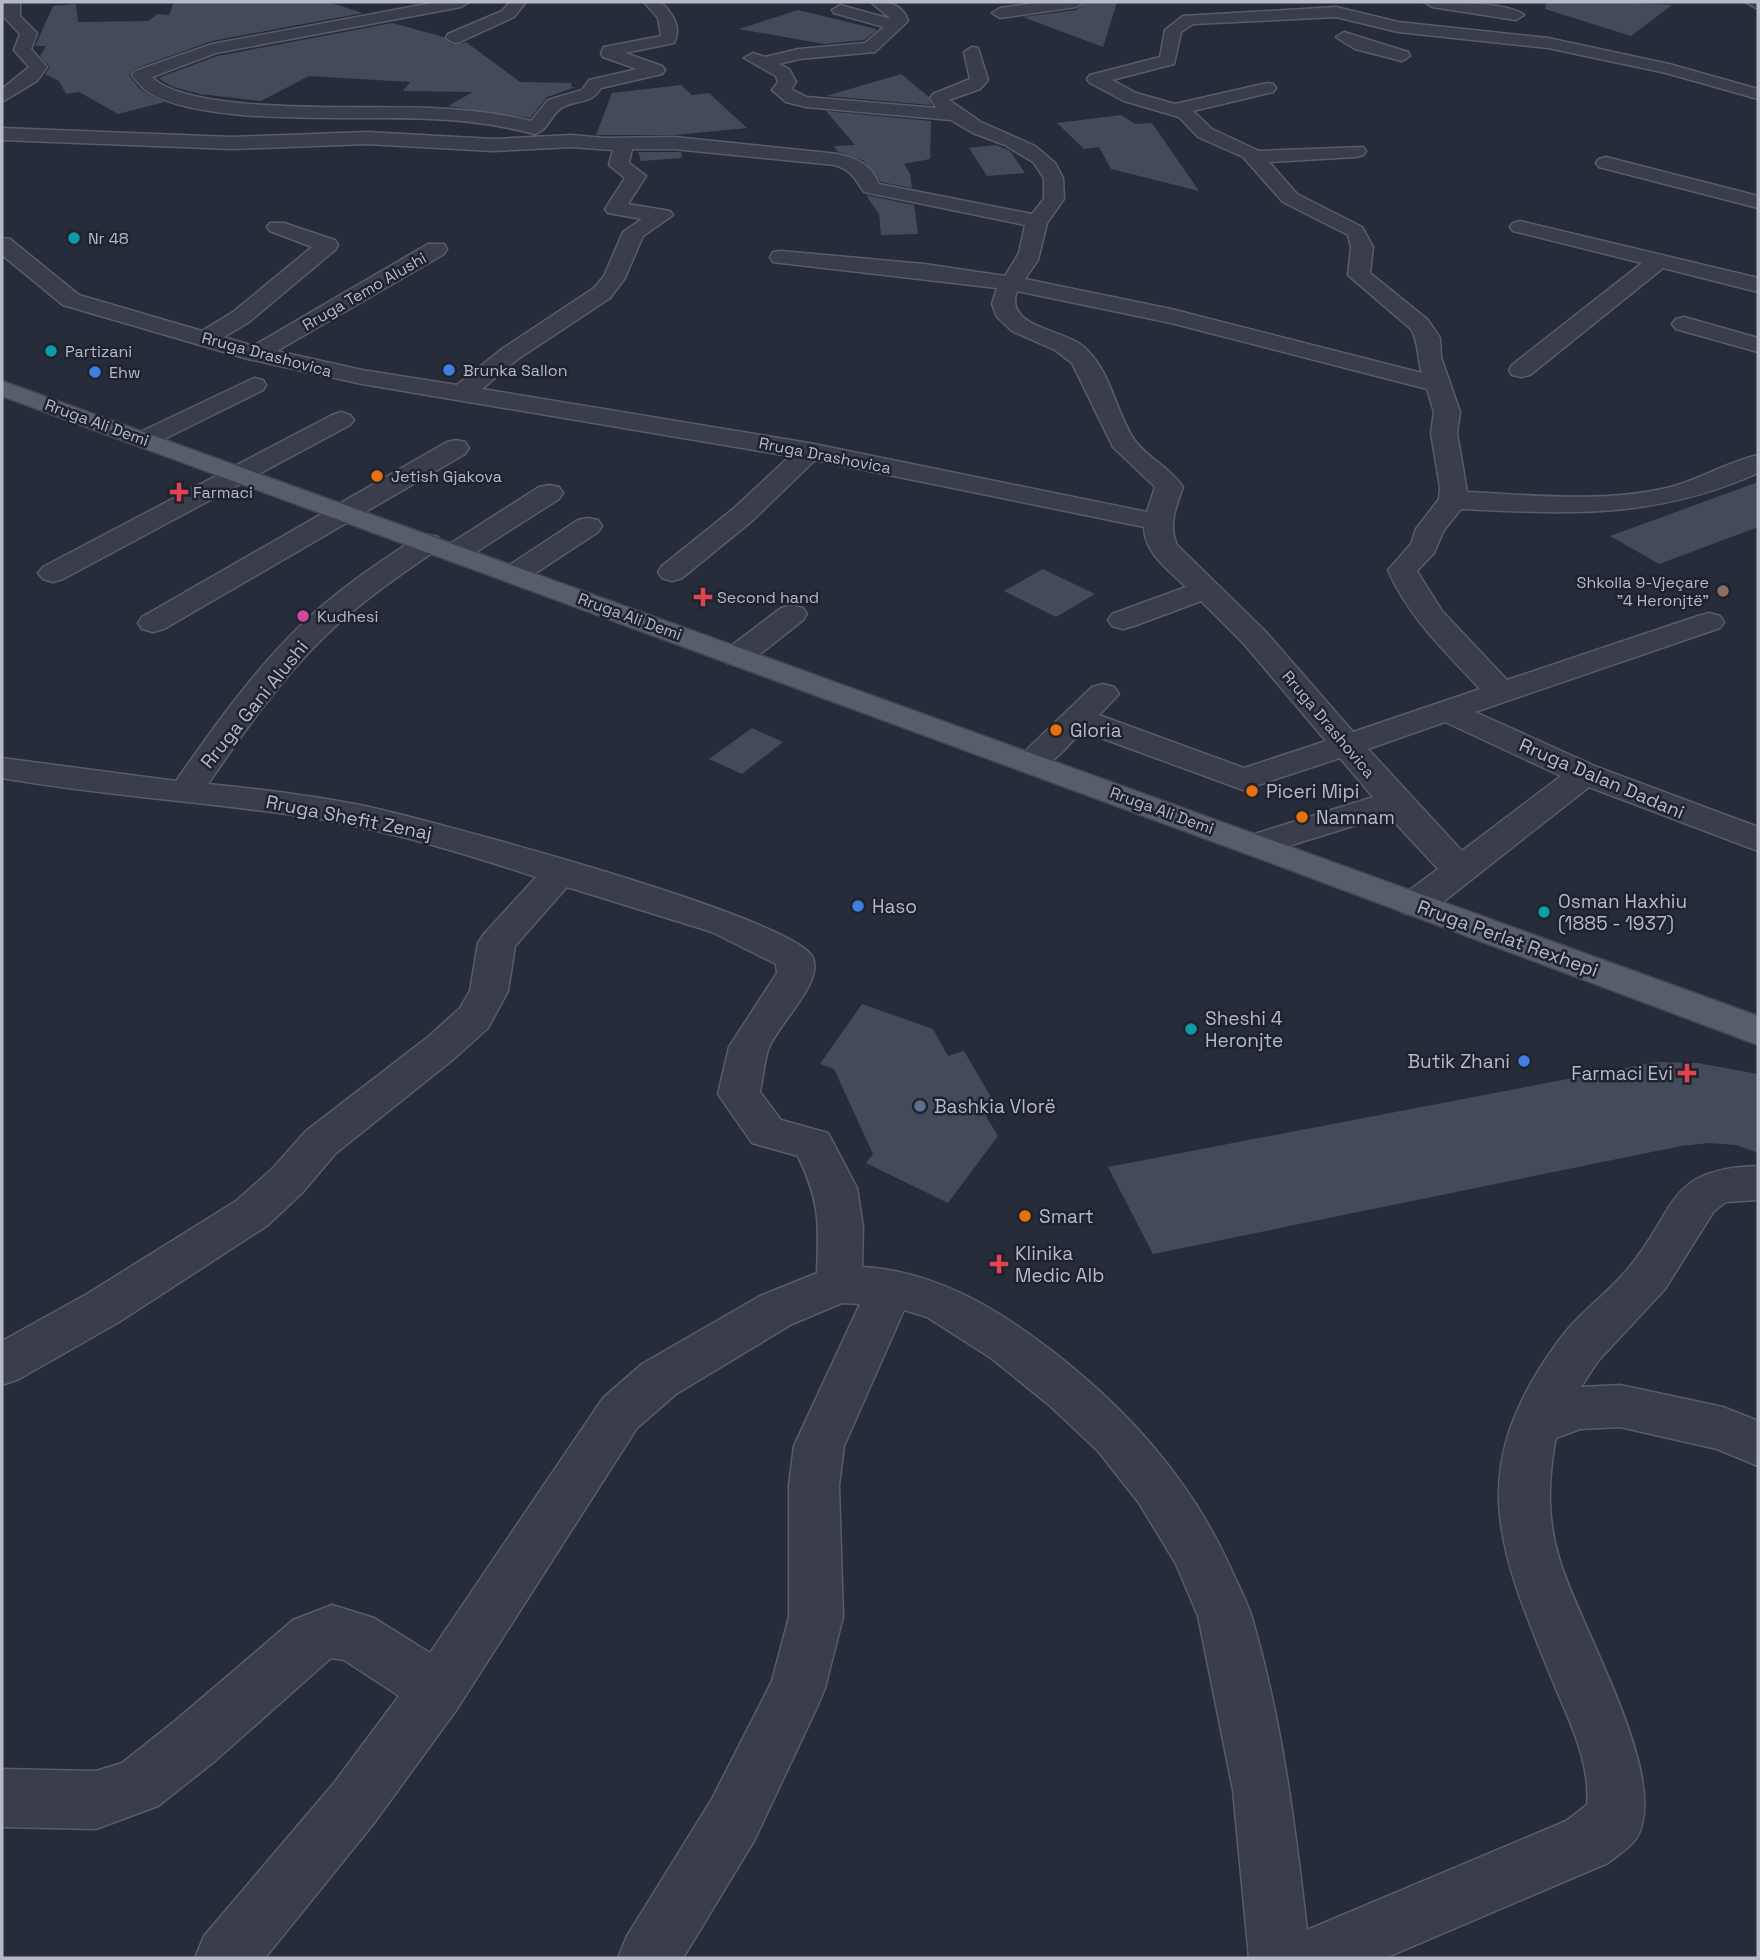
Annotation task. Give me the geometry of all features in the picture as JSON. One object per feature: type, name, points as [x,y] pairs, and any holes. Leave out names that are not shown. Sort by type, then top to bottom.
[{"type":"main road","name":"Rruga Ali Demi","points":[[3,389],[1258,845]]},
{"type":"main road","name":"Rruga Perlat Rexhepi","points":[[1258,845],[1758,1031]]},
{"type":"street","points":[[12,2],[12,17],[29,33],[23,54],[38,67]]},
{"type":"street","points":[[212,49],[461,2]]},
{"type":"street","points":[[454,38],[508,14],[518,2]]},
{"type":"street","points":[[535,128],[554,104],[587,94],[594,84],[656,70],[609,53],[668,39],[671,34],[667,21],[662,10],[652,2]]},
{"type":"street","points":[[879,2],[899,16],[900,21],[869,48],[799,54],[758,61],[778,69],[786,77],[787,82],[781,90],[784,94],[806,102],[957,115]]},
{"type":"street","points":[[1000,13],[1076,2]]},
{"type":"street","points":[[1432,2],[1534,19]]},
{"type":"street","points":[[1753,2],[1758,4]]},
{"type":"street","points":[[1184,4],[1256,16]]},
{"type":"street","points":[[1312,9],[1317,23],[1350,41],[1402,56]]},
{"type":"street","points":[[1267,89],[1178,109],[1130,97],[1088,73],[1168,60],[1170,35],[1182,22],[1199,18],[1256,16],[1312,9],[1398,27],[1522,38],[1669,69],[1758,94]]},
{"type":"street","points":[[840,10],[870,16],[896,26]]},
{"type":"street","points":[[275,22],[251,36],[154,69],[141,75],[142,79],[159,93],[243,109],[300,113],[417,113],[479,118],[535,128],[571,141]]},
{"type":"street","points":[[1601,37],[1669,69]]},
{"type":"street","points":[[972,52],[979,80],[974,85],[939,98],[946,108],[984,131],[1016,143],[1048,167],[1056,181],[1056,197],[1051,209],[1037,221],[1030,253],[1010,283],[1003,305],[1006,316],[1016,325],[1052,338],[1072,350],[1086,364],[1116,431],[1127,448],[1163,475],[1169,486],[1158,522]]},
{"type":"street","points":[[13,67],[38,67]]},
{"type":"street","points":[[2,97],[31,77],[38,67]]},
{"type":"street","points":[[1178,109],[1205,133],[1254,157],[1290,198],[1344,223],[1362,240],[1359,275],[1420,325],[1428,338],[1429,357],[1447,412],[1444,433],[1454,487],[1453,499],[1434,523],[1424,547],[1402,570],[1406,584],[1420,604],[1500,691]]},
{"type":"street","points":[[2,134],[232,143],[367,138],[493,145],[571,141],[674,143],[813,156],[856,166],[864,173],[871,188],[1037,221]]},
{"type":"street","points":[[464,392],[510,354],[602,293],[614,278],[634,232],[663,215],[614,209],[636,176],[619,165],[624,143]]},
{"type":"street","points":[[1254,157],[1356,151]]},
{"type":"street","points":[[1606,163],[1758,202]]},
{"type":"street","points":[[206,338],[241,317],[327,245],[277,227]]},
{"type":"street","points":[[1520,227],[1758,285]]},
{"type":"street","name":"Rruga Drashovica","points":[[2,244],[71,300],[256,354],[362,377],[809,451],[1158,522],[1158,535],[1164,549],[1255,638],[1395,801],[1460,870]]},
{"type":"street","name":"Rruga Temo Alushi","points":[[256,354],[436,249]]},
{"type":"street","points":[[781,257],[919,270],[1010,283],[1169,315],[1439,385]]},
{"type":"street","points":[[1521,370],[1658,261]]},
{"type":"street","points":[[1684,324],[1758,345]]},
{"type":"street","points":[[145,439],[254,385]]},
{"type":"street","points":[[53,573],[341,420]]},
{"type":"street","points":[[153,623],[456,448]]},
{"type":"street","points":[[671,572],[719,538],[809,451]]},
{"type":"street","points":[[1453,499],[1569,505],[1617,503],[1695,489],[1758,463]]},
{"type":"street","name":"Rruga Gani Alushi","points":[[185,792],[226,732],[298,646],[354,597],[550,493]]},
{"type":"street","points":[[515,574],[588,526]]},
{"type":"street","points":[[1123,620],[1207,590]]},
{"type":"street","points":[[738,656],[792,614]]},
{"type":"street","points":[[1077,718],[1243,780],[1709,622]]},
{"type":"street","points":[[1030,763],[1103,694]]},
{"type":"street","name":"Rruga Dalan Dadani","points":[[1447,711],[1586,774],[1758,840]]},
{"type":"street","name":"Rruga Shefit Zenaj","points":[[2,768],[135,788],[323,809],[409,825],[670,906],[766,940],[793,958],[796,974],[748,1047],[739,1094],[767,1132],[813,1144],[835,1188],[841,1227],[839,1284]]},
{"type":"street","points":[[1416,904],[1586,774]]},
{"type":"street","points":[[1258,845],[1395,801]]},
{"type":"street","points":[[2,1365],[103,1308],[252,1213],[288,1181],[321,1142],[442,1047],[474,1018],[489,991],[497,943],[560,872]]},
{"type":"street","points":[[1314,1958],[1587,1842],[1615,1820],[1616,1783],[1603,1737],[1534,1567],[1522,1502],[1526,1457],[1534,1425],[1554,1386],[1576,1354],[1641,1286],[1674,1240],[1692,1207],[1710,1190],[1758,1183]]},
{"type":"street","points":[[226,1958],[354,1803],[438,1690],[620,1413],[659,1379],[776,1310],[839,1284],[891,1287],[942,1303],[1008,1344],[1066,1390],[1115,1436],[1157,1487],[1196,1549],[1225,1616],[1262,1790],[1280,1958]]},
{"type":"street","points":[[649,1958],[733,1820],[798,1688],[816,1617],[814,1485],[819,1446],[891,1287]]},
{"type":"street","points":[[1534,1425],[1578,1408],[1620,1406],[1723,1429],[1758,1444]]},
{"type":"street","points":[[2,1798],[96,1800],[138,1786],[195,1741],[312,1639],[331,1631],[355,1636],[438,1690]]},
{"type":"building","points":[[174,2],[328,2],[363,13],[212,41],[134,69],[129,75],[139,88],[165,102],[118,114],[79,92],[66,94],[59,81],[45,74],[50,67],[40,56],[46,46],[35,46],[53,6],[76,4],[78,22],[149,21],[157,14],[169,15]]},
{"type":"building","points":[[1086,2],[1117,2],[1103,47],[1023,17],[1076,10]]},
{"type":"building","points":[[1546,2],[1672,5],[1631,36],[1545,9]]},
{"type":"building","points":[[798,10],[876,31],[864,40],[824,44],[739,29]]},
{"type":"building","points":[[392,23],[444,37],[453,45],[466,42],[520,82],[572,83],[571,87],[576,87],[547,97],[530,118],[448,106],[473,92],[403,91],[410,82],[309,76],[261,101],[200,94],[173,87],[158,78],[217,56]]},
{"type":"building","points":[[901,74],[928,96],[931,105],[826,96]]},
{"type":"building","points":[[681,85],[692,95],[709,93],[747,128],[675,135],[596,135],[612,93]]},
{"type":"building","points":[[826,111],[931,121],[930,159],[904,164],[910,174],[912,188],[881,182],[864,161],[837,151],[834,146],[855,145]]},
{"type":"building","points":[[1121,115],[1135,124],[1152,123],[1199,191],[1111,169],[1099,147],[1084,149],[1057,123]]},
{"type":"building","points":[[996,145],[1010,151],[1025,173],[987,176],[969,148]]},
{"type":"building","points":[[638,152],[681,152],[682,158],[641,161]]},
{"type":"building","points":[[866,195],[914,205],[918,234],[881,235],[879,214]]},
{"type":"building","points":[[1758,482],[1758,527],[1659,564],[1610,536]]},
{"type":"building","points":[[1043,569],[1095,594],[1056,617],[1004,591]]},
{"type":"building","points":[[752,728],[783,742],[742,774],[709,759]]},
{"type":"building","name":"Bashkia Vlorë","points":[[862,1004],[933,1029],[948,1056],[964,1051],[995,1104],[981,1108],[998,1136],[948,1203],[866,1163],[873,1154],[834,1069],[820,1064]]},
{"type":"building","points":[[1656,1062],[1698,1063],[1758,1074],[1758,1153],[1736,1145],[1709,1143],[1681,1146],[1153,1254],[1108,1167]]},
{"type":"place","name":"Nr 48","points":[[74,238]]},
{"type":"place","name":"Partizani","points":[[51,351]]},
{"type":"place","name":"Brunka Sallon","points":[[449,370]]},
{"type":"place","name":"Ehw","points":[[95,372]]},
{"type":"place","name":"Jetish Gjakova","points":[[377,476]]},
{"type":"place","name":"Farmaci","points":[[179,492]]},
{"type":"place","name":"Shkolla 9-Vjeçare \"4 Heronjtë\"","points":[[1723,591]]},
{"type":"place","name":"Second hand","points":[[703,597]]},
{"type":"place","name":"Kudhesi","points":[[303,616]]},
{"type":"place","name":"Gloria","points":[[1056,730]]},
{"type":"place","name":"Piceri Mipi","points":[[1252,791]]},
{"type":"place","name":"Namnam","points":[[1302,817]]},
{"type":"place","name":"Haso","points":[[858,906]]},
{"type":"place","name":"Osman Haxhiu (1885 - 1937)","points":[[1544,912]]},
{"type":"place","name":"Sheshi 4 Heronjte","points":[[1191,1029]]},
{"type":"place","name":"Butik Zhani","points":[[1524,1061]]},
{"type":"place","name":"Farmaci Evi","points":[[1687,1073]]},
{"type":"place","name":"Bashkia Vlorë","points":[[920,1106]]},
{"type":"place","name":"Smart","points":[[1025,1216]]},
{"type":"place","name":"Klinika Medic Alb","points":[[999,1264]]}]
